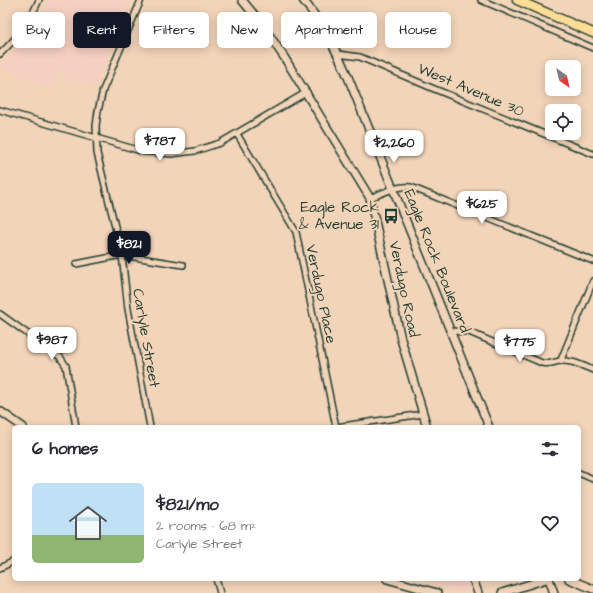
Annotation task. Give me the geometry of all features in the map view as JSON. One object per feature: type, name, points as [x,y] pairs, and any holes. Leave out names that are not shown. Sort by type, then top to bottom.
[{"type":"main road","points":[[517,0],[593,33]]},
{"type":"street","points":[[0,54],[21,31],[33,13],[39,0]]},
{"type":"street","name":"Carlyle Street","points":[[141,0],[103,90],[98,111],[96,137],[99,160],[122,255],[128,309],[150,425]]},
{"type":"street","name":"Verdugo Road","points":[[242,0],[261,23],[307,92],[370,198],[401,338],[426,425]]},
{"type":"street","name":"Eagle Rock Boulevard","points":[[303,0],[323,28],[338,54],[348,76],[488,425]]},
{"type":"street","points":[[482,0],[593,48]]},
{"type":"street","name":"West Avenue 30","points":[[338,54],[360,57],[593,154]]},
{"type":"street","points":[[0,110],[141,151],[171,154],[184,153],[220,143],[307,92]]},
{"type":"street","name":"Verdugo Place","points":[[237,134],[296,232],[336,425]]},
{"type":"street","points":[[370,198],[394,189],[406,186],[411,187],[593,261]]},
{"type":"street","points":[[76,264],[122,255],[183,266]]},
{"type":"street","points":[[561,360],[593,281]]},
{"type":"street","points":[[0,314],[63,360],[66,366],[76,425]]},
{"type":"street","points":[[451,331],[469,332],[542,363],[552,364],[561,360],[578,364],[593,370]]},
{"type":"street","points":[[0,411],[20,425]]},
{"type":"street","points":[[349,425],[423,414]]},
{"type":"street","points":[[581,474],[593,479]]},
{"type":"street","points":[[0,568],[12,563]]},
{"type":"street","points":[[217,581],[220,593]]},
{"type":"street","points":[[394,581],[437,593]]},
{"type":"street","points":[[474,581],[478,593]]},
{"type":"street","points":[[502,593],[541,581]]},
{"type":"street","points":[[549,581],[554,593]]},
{"type":"street","points":[[574,581],[593,589]]},
{"type":"shaded area","points":[[49,0],[132,0],[127,12],[73,12],[73,48],[112,48],[94,89],[57,72],[50,88],[0,67],[17,48],[65,48],[65,12],[43,12]]},
{"type":"shaded area","points":[[423,581],[466,581],[470,592],[458,592]]},
{"type":"place","name":"Eagle Rock & Avenue 31","points":[[391,216]]}]
